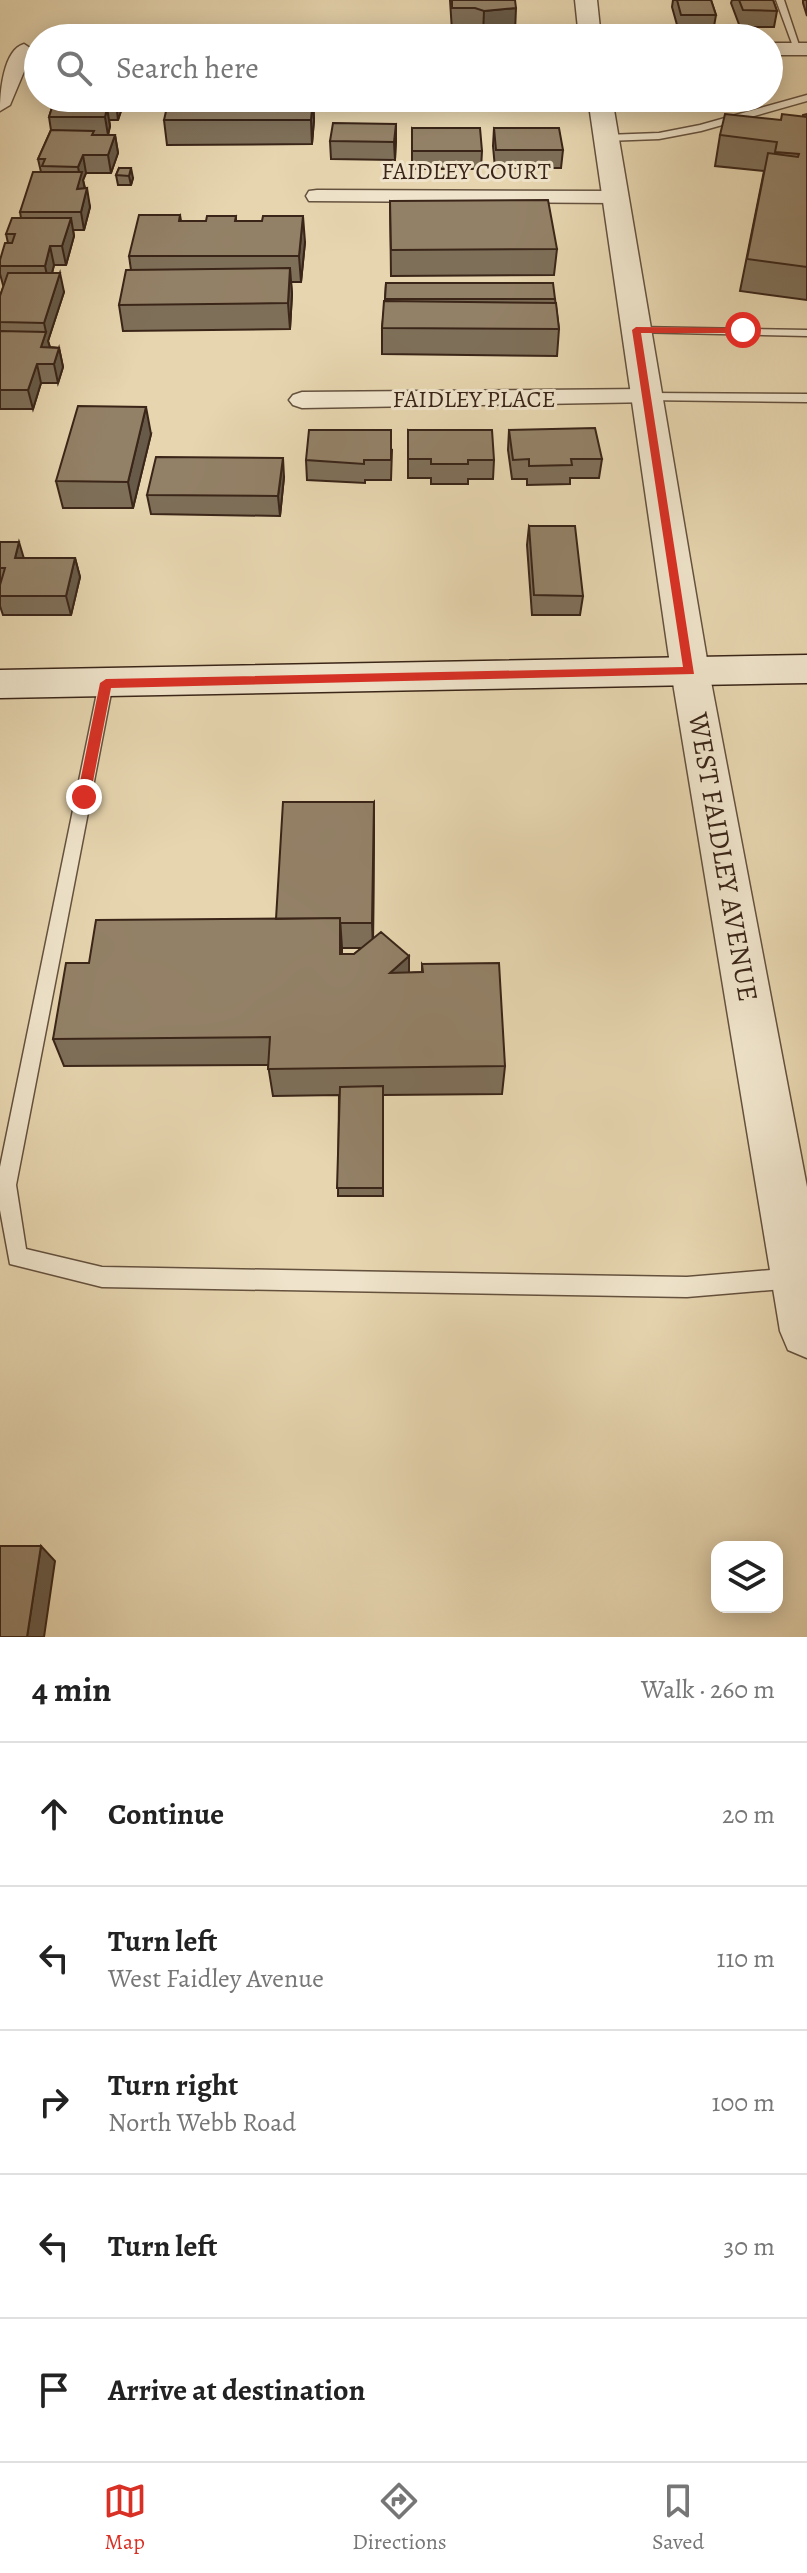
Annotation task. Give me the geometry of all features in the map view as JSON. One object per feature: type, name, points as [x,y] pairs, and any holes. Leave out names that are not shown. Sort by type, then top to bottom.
[{"type":"main road","points":[[0,684],[807,669]]},
{"type":"street","points":[[586,0],[589,24]]},
{"type":"street","points":[[0,51],[24,49]]},
{"type":"street","points":[[0,105],[24,62]]},
{"type":"street","name":"WEST FAIDLEY AVENUE","points":[[602,112],[690,671],[802,1278],[807,1331]]},
{"type":"street","name":"FAIDLEY COURT","points":[[317,196],[615,197]]},
{"type":"street","name":"FAIDLEY PLACE","points":[[302,400],[647,397]]},
{"type":"lane","points":[[780,0],[803,49]]},
{"type":"lane","points":[[783,105],[807,98]]},
{"type":"lane","points":[[606,138],[659,136],[758,112]]},
{"type":"lane","points":[[636,330],[807,333]]},
{"type":"lane","points":[[647,397],[807,398]]},
{"type":"lane","points":[[106,683],[6,1185],[17,1257],[102,1277],[687,1287],[802,1278]]},
{"type":"building","points":[[452,0],[515,0],[516,8],[484,11],[452,8]]},
{"type":"building","points":[[677,0],[711,0],[716,15],[681,15]]},
{"type":"building","points":[[739,0],[773,0],[777,11],[743,10]]},
{"type":"building","points":[[51,112],[106,112],[105,117],[49,117]]},
{"type":"building","points":[[166,112],[312,112],[311,120],[164,120]]},
{"type":"building","points":[[725,114],[781,120],[782,114],[807,117],[807,267],[747,259],[768,153],[798,157],[799,154],[775,152],[777,142],[720,135]]},
{"type":"building","points":[[333,123],[396,124],[394,142],[330,141]]},
{"type":"building","points":[[412,128],[480,128],[482,151],[412,151]]},
{"type":"building","points":[[494,128],[559,128],[563,150],[496,150]]},
{"type":"building","points":[[51,130],[115,135],[108,155],[83,155],[78,167],[42,166],[45,159],[38,159]]},
{"type":"building","points":[[119,168],[131,168],[129,176],[116,175]]},
{"type":"building","points":[[33,172],[82,172],[77,189],[87,188],[81,212],[20,212]]},
{"type":"building","points":[[548,200],[557,249],[391,250],[390,201]]},
{"type":"building","points":[[139,215],[180,215],[179,221],[206,221],[207,216],[236,216],[235,221],[262,221],[263,216],[303,216],[299,256],[129,256]]},
{"type":"building","points":[[12,218],[71,218],[62,246],[50,246],[45,266],[0,266],[5,243],[12,243],[15,234],[6,234]]},
{"type":"building","points":[[290,268],[288,303],[119,305],[126,270]]},
{"type":"building","points":[[8,273],[60,273],[44,323],[0,322],[0,296]]},
{"type":"building","points":[[386,283],[553,283],[555,299],[385,299]]},
{"type":"building","points":[[384,301],[556,303],[559,329],[382,328]]},
{"type":"building","points":[[0,331],[46,332],[41,347],[59,348],[54,364],[37,364],[28,390],[0,390]]},
{"type":"building","points":[[78,406],[146,407],[128,482],[56,481]]},
{"type":"building","points":[[595,428],[602,459],[571,459],[572,465],[529,466],[529,459],[513,460],[509,430]]},
{"type":"building","points":[[309,430],[391,430],[391,460],[364,460],[364,464],[306,460]]},
{"type":"building","points":[[408,430],[492,430],[494,460],[431,464],[431,459],[408,459]]},
{"type":"building","points":[[156,457],[283,458],[278,496],[147,495]]},
{"type":"building","points":[[529,526],[575,526],[583,596],[534,595]]},
{"type":"building","points":[[0,542],[19,542],[15,558],[75,558],[66,596],[0,596],[5,568],[0,568]]},
{"type":"building","points":[[283,802],[374,802],[372,923],[340,923],[340,918],[276,919]]},
{"type":"building","points":[[340,918],[340,954],[354,954],[381,932],[409,956],[390,973],[423,972],[422,964],[499,963],[505,1066],[268,1069],[270,1037],[53,1039],[66,963],[89,963],[96,920]]},
{"type":"building","points":[[383,1086],[383,1188],[337,1188],[340,1087]]},
{"type":"building","points":[[0,1546],[41,1546],[27,1637],[0,1637]]},
{"type":"route","points":[[84,797],[106,683],[690,671],[636,330],[743,330]]}]
